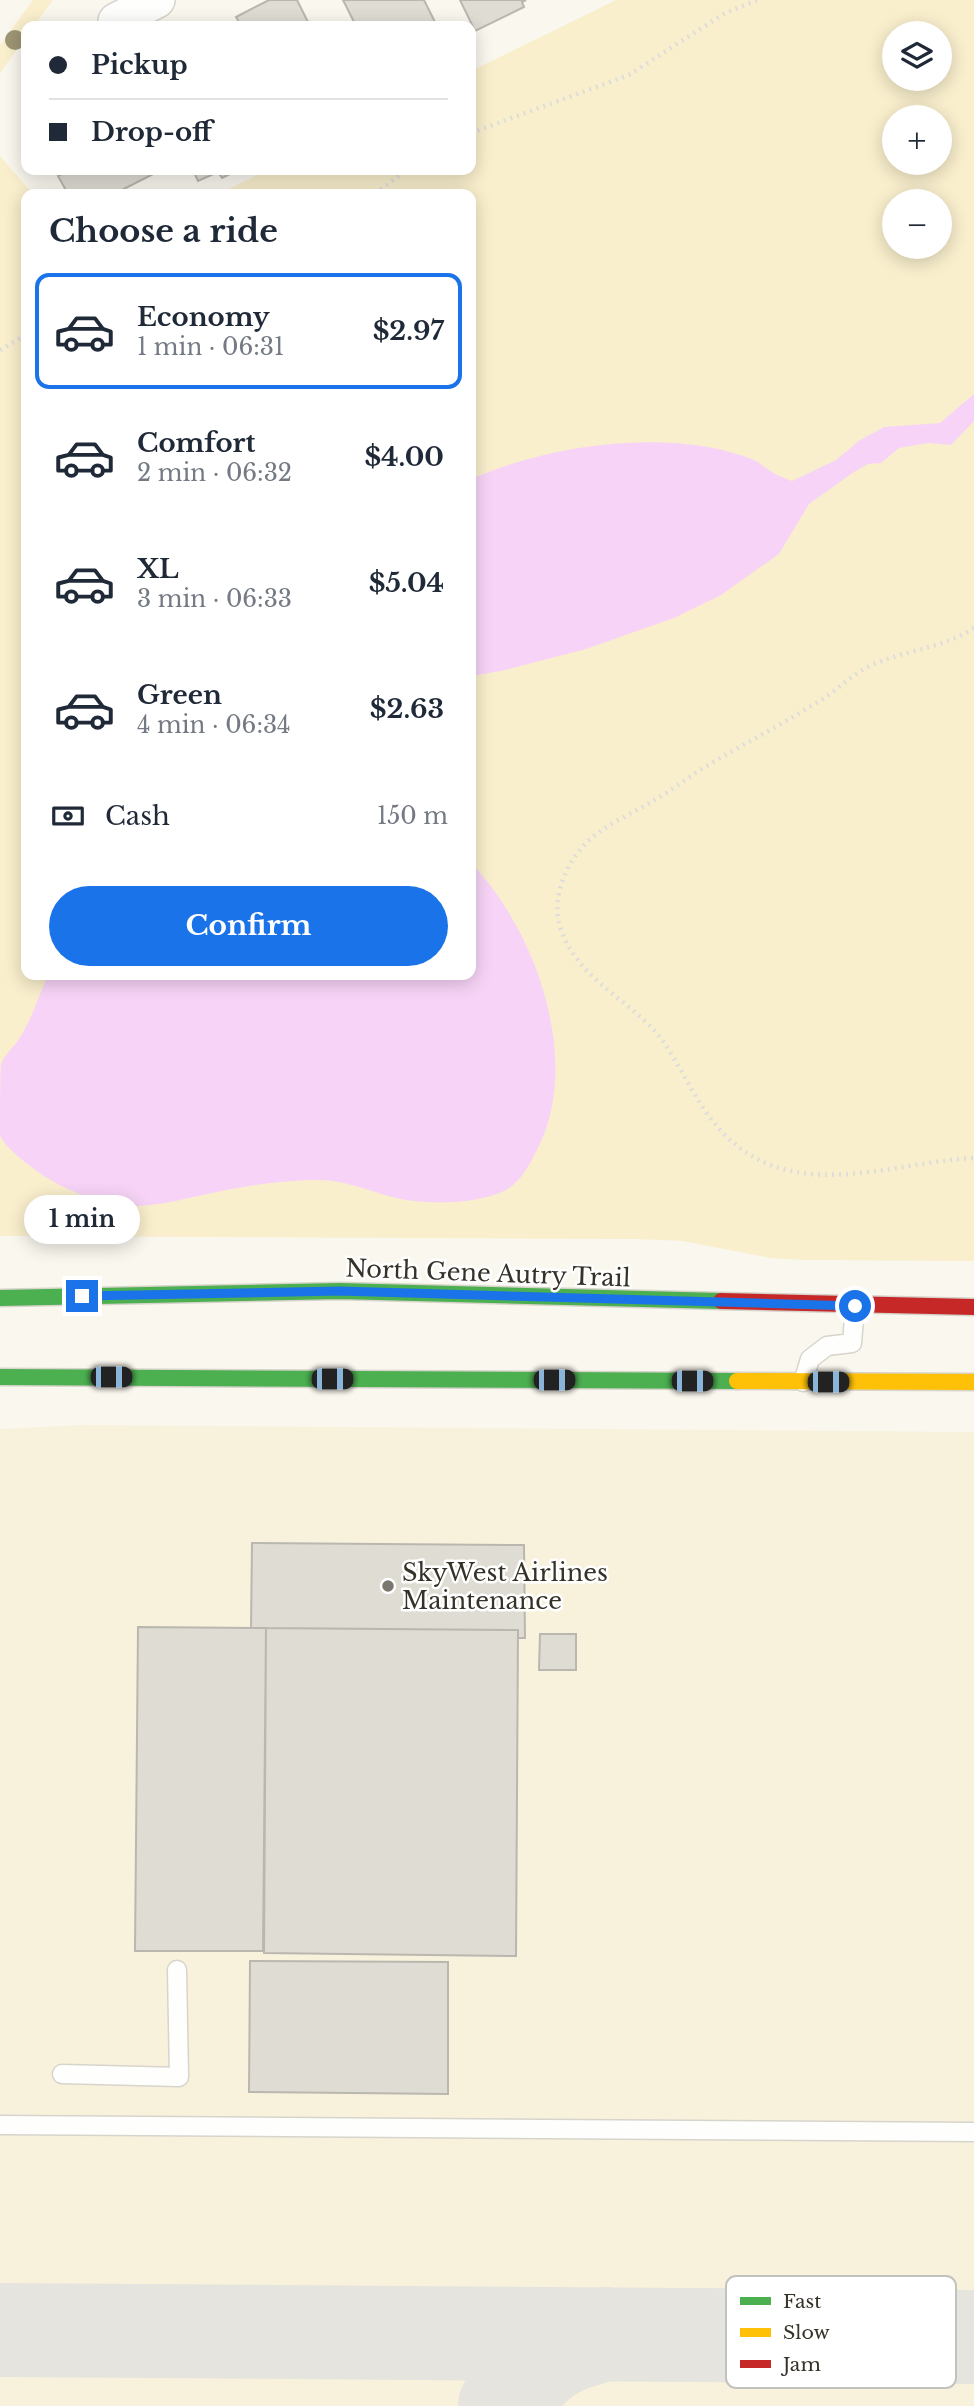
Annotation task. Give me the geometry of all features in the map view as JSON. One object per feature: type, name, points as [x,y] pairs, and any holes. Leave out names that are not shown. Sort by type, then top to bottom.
[{"type":"main road","name":"North Gene Autry Trail","points":[[0,1297],[340,1291],[974,1307]]},
{"type":"main road","points":[[0,1377],[974,1382]]},
{"type":"street","points":[[116,21],[158,0]]},
{"type":"lane","points":[[803,1382],[810,1359],[827,1346],[852,1343],[855,1306]]},
{"type":"lane","points":[[62,2074],[179,2077],[177,1970]]},
{"type":"lane","points":[[0,2125],[974,2132]]},
{"type":"path","points":[[476,131],[629,75],[725,12],[758,0]]},
{"type":"path","points":[[381,189],[400,175]]},
{"type":"path","points":[[0,350],[21,338]]},
{"type":"path","points":[[974,628],[948,642],[859,671],[824,699],[594,836],[579,850],[566,871],[558,892],[558,912],[562,934],[589,975],[661,1038],[706,1113],[724,1134],[744,1150],[769,1163],[821,1176],[849,1175],[974,1158]]},
{"type":"shaded area","points":[[33,0],[53,0],[38,21],[21,21],[21,44],[0,73],[0,45]]},
{"type":"shaded area","points":[[616,0],[974,0],[974,1261],[771,1258],[683,1241],[637,1239],[0,1236],[0,156],[29,189],[21,189],[21,980],[476,980],[476,189],[228,189],[258,175],[476,175],[476,69]]},
{"type":"shaded area","points":[[974,394],[974,421],[951,445],[928,443],[899,448],[881,463],[868,464],[854,472],[809,504],[779,554],[721,595],[674,618],[586,649],[476,675],[476,477],[530,458],[562,451],[661,442],[735,453],[792,481],[836,460],[860,440],[884,427],[940,423]]},
{"type":"shaded area","points":[[476,869],[515,924],[533,960],[546,999],[553,1038],[555,1077],[550,1115],[537,1150],[519,1179],[504,1191],[478,1199],[418,1201],[392,1197],[338,1182],[305,1180],[249,1186],[152,1205],[119,1205],[78,1193],[52,1181],[17,1155],[0,1135],[1,1065],[31,1016],[46,980],[476,980]]},
{"type":"shaded area","points":[[81,1425],[974,1432],[974,2406],[0,2406],[0,1429]]},
{"type":"building","points":[[269,0],[297,0],[308,21],[238,21],[236,17]]},
{"type":"building","points":[[343,0],[424,0],[434,21],[354,21]]},
{"type":"building","points":[[460,0],[526,0],[522,2],[524,7],[476,31],[476,21],[470,21]]},
{"type":"building","points":[[151,175],[124,189],[65,189],[58,176]]},
{"type":"building","points":[[195,175],[211,175],[198,181]]},
{"type":"building","name":"SkyWest Airlines Maintenance","points":[[252,1543],[524,1545],[525,1638],[518,1638],[518,1630],[251,1628]]},
{"type":"building","points":[[138,1627],[266,1628],[263,1951],[135,1951]]},
{"type":"building","points":[[266,1628],[518,1630],[516,1956],[264,1953]]},
{"type":"building","points":[[540,1634],[576,1634],[576,1670],[539,1670]]},
{"type":"building","points":[[250,1961],[448,1962],[448,2094],[249,2092]]},
{"type":"taxiway","points":[[0,2330],[726,2335]]},
{"type":"taxiway","points":[[505,2406],[525,2377],[547,2357],[573,2344],[607,2334]]},
{"type":"taxiway","points":[[956,2337],[974,2337]]},
{"type":"traffic: fast","points":[[0,1298],[340,1291],[721,1301]]},
{"type":"traffic: fast","points":[[0,1377],[737,1381]]},
{"type":"traffic: slow","points":[[737,1381],[974,1382]]},
{"type":"traffic: jam","points":[[721,1301],[974,1307]]},
{"type":"place","name":"SkyWest Airlines Maintenance","points":[[388,1586]]},
{"type":"route","points":[[82,1296],[340,1291],[855,1306]]}]
